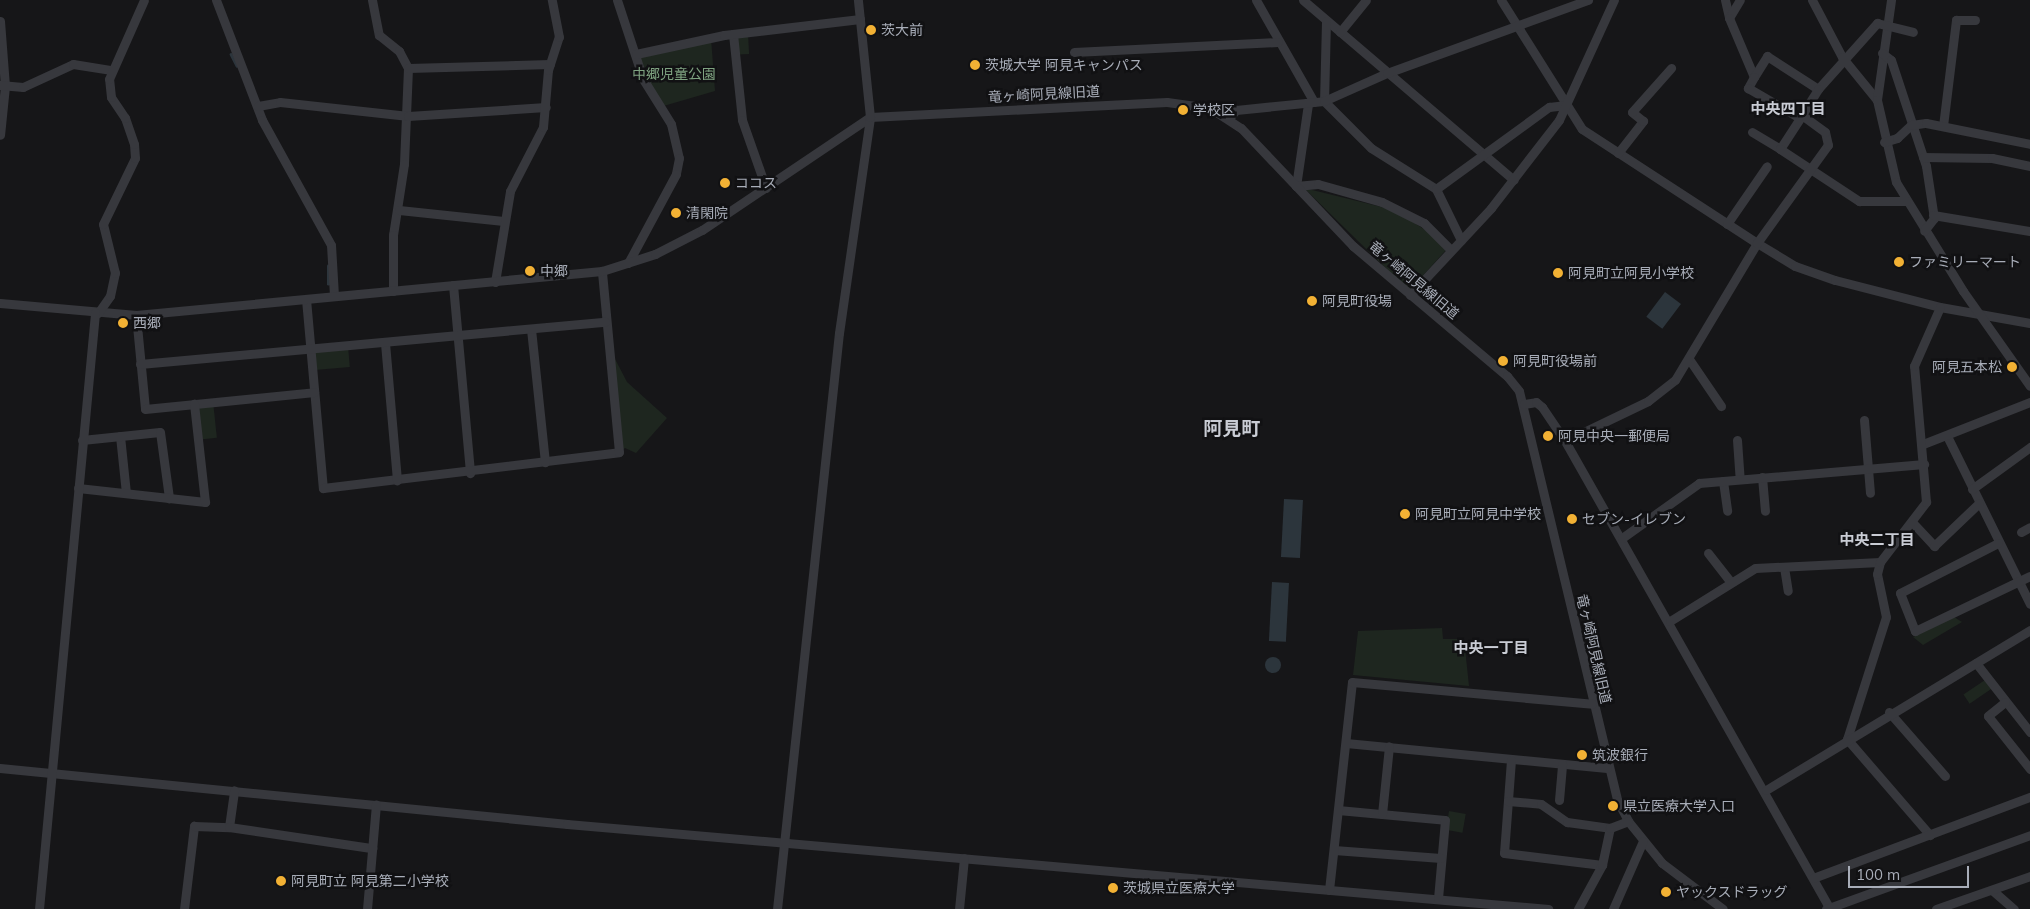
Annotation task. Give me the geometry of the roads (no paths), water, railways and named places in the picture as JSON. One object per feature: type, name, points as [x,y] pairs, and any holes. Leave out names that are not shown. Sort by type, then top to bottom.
[{"type":"street","points":[[40,909],[82,440],[97,313],[110,296],[115,273],[103,224],[135,158],[125,118],[111,97],[112,70],[144,0]]},
{"type":"street","points":[[216,0],[258,106],[332,246],[334,296]]},
{"type":"street","points":[[372,0],[379,35],[399,51],[408,68],[408,116],[398,210],[393,235],[393,291]]},
{"type":"street","points":[[495,282],[510,192],[536,147],[546,107],[550,64],[559,37],[552,0]]},
{"type":"street","points":[[617,0],[636,54],[642,79],[671,124],[679,158],[676,174],[628,263]]},
{"type":"street","points":[[777,909],[840,333],[870,117],[858,0]]},
{"type":"street","points":[[1256,0],[1311,103],[1296,186],[1318,184],[1382,202],[1424,223],[1451,250]]},
{"type":"street","points":[[1303,0],[1514,180]]},
{"type":"street","points":[[1340,32],[1365,0]]},
{"type":"street","points":[[1501,0],[1582,129],[1757,243],[1815,275],[1940,307],[2030,323]]},
{"type":"street","points":[[1229,118],[1236,110],[1324,101],[1387,73],[1588,0]]},
{"type":"street","points":[[1410,296],[1514,180],[1566,105],[1614,0]]},
{"type":"street","points":[[1725,0],[1729,18],[1754,77]]},
{"type":"street","points":[[1729,18],[1740,0]]},
{"type":"street","points":[[1812,0],[1842,57],[1877,100]]},
{"type":"street","points":[[1891,0],[1882,53],[1877,100],[1884,142],[1906,201],[1924,231],[1979,314],[2030,385]]},
{"type":"street","points":[[636,54],[733,34],[860,19]]},
{"type":"street","points":[[1943,126],[1956,20],[1975,20]]},
{"type":"street","points":[[0,21],[3,85],[0,136]]},
{"type":"street","points":[[1326,21],[1324,101],[1371,148],[1436,189],[1461,240]]},
{"type":"street","points":[[1780,150],[1818,89],[1842,57],[1877,23],[1913,32]]},
{"type":"street","points":[[733,34],[742,120],[766,188]]},
{"type":"street","points":[[1074,52],[1278,42]]},
{"type":"street","points":[[1882,53],[1891,60],[1923,157],[1933,215],[1924,231]]},
{"type":"street","points":[[1564,441],[1648,401],[1675,380],[1757,243],[1809,172],[1829,138],[1801,117],[1748,88],[1767,56],[1818,89]]},
{"type":"street","points":[[3,85],[23,87],[73,64],[112,70]]},
{"type":"street","points":[[408,68],[550,64]]},
{"type":"street","points":[[1618,154],[1643,121],[1632,112],[1670,68]]},
{"type":"street","points":[[258,106],[280,102],[408,116],[546,107]]},
{"type":"street","name":"竜ヶ崎阿見線旧道","points":[[870,117],[1167,102],[1203,106],[1229,118],[1353,246],[1507,376],[1524,404],[1607,768],[1628,822],[1643,842],[1680,881],[1723,909]]},
{"type":"street","points":[[1436,189],[1549,107],[1566,105]]},
{"type":"street","points":[[0,303],[136,315],[602,271],[681,242],[766,188],[870,117]]},
{"type":"street","points":[[1884,142],[1897,138],[1911,125],[1943,126],[2030,144]]},
{"type":"street","points":[[1752,132],[1809,172],[1859,201],[1906,201]]},
{"type":"street","points":[[1923,157],[1992,158],[2030,166]]},
{"type":"street","points":[[1728,224],[1766,166]]},
{"type":"street","points":[[398,210],[504,221]]},
{"type":"street","points":[[1933,215],[2030,231]]},
{"type":"street","points":[[306,299],[323,488],[470,473],[619,452],[605,322],[602,271]]},
{"type":"street","points":[[453,285],[470,473]]},
{"type":"street","points":[[1846,739],[1886,617],[1877,574],[1880,562],[1926,502],[1923,444],[1914,366],[1940,307]]},
{"type":"street","points":[[136,315],[144,409],[314,392]]},
{"type":"street","points":[[140,364],[605,322]]},
{"type":"street","points":[[531,329],[545,462]]},
{"type":"street","points":[[385,343],[396,480]]},
{"type":"street","points":[[1689,359],[1721,406]]},
{"type":"street","points":[[1524,404],[1536,402],[1542,407],[1564,441],[1622,538],[1766,790],[1829,909],[2030,835]]},
{"type":"street","points":[[1923,444],[2030,402]]},
{"type":"street","points":[[78,488],[205,502],[194,404]]},
{"type":"street","points":[[1864,420],[1870,493]]},
{"type":"street","points":[[82,440],[160,432],[169,498]]},
{"type":"street","points":[[120,436],[126,493]]},
{"type":"street","points":[[1947,436],[1998,543],[2030,604]]},
{"type":"street","points":[[1737,440],[1740,479]]},
{"type":"street","points":[[1972,489],[2030,446]]},
{"type":"street","points":[[1622,538],[1699,483],[1924,464]]},
{"type":"street","points":[[1762,477],[1766,511]]},
{"type":"street","points":[[1723,481],[1728,511]]},
{"type":"street","points":[[1912,522],[1934,546],[1979,503]]},
{"type":"street","points":[[2020,532],[2030,527]]},
{"type":"street","points":[[1998,543],[1900,593],[1915,631],[2030,576]]},
{"type":"street","points":[[1708,553],[1730,581]]},
{"type":"street","points":[[1670,621],[1730,581],[1754,568],[1880,562]]},
{"type":"street","points":[[1784,567],[1788,591]]},
{"type":"street","points":[[1766,790],[1811,766],[1846,739],[1889,712],[2030,630]]},
{"type":"street","points":[[1976,663],[2030,732]]},
{"type":"street","points":[[1330,890],[1352,682],[1592,704]]},
{"type":"street","points":[[2005,702],[1988,716],[2030,769]]},
{"type":"street","points":[[1889,712],[1945,776]]},
{"type":"street","points":[[1846,739],[1930,835]]},
{"type":"street","points":[[1346,743],[1607,768]]},
{"type":"street","points":[[1382,814],[1389,746]]},
{"type":"street","points":[[1511,760],[1504,854],[1602,865]]},
{"type":"street","points":[[1559,800],[1562,764]]},
{"type":"street","points":[[0,768],[964,858],[1548,909]]},
{"type":"street","points":[[229,827],[234,790]]},
{"type":"street","points":[[1813,878],[2030,797]]},
{"type":"street","points":[[1508,801],[1541,804],[1567,822],[1610,828],[1628,822]]},
{"type":"street","points":[[367,909],[376,804]]},
{"type":"street","points":[[1338,810],[1445,820],[1438,899]]},
{"type":"street","points":[[184,909],[194,826],[229,827],[372,848]]},
{"type":"street","points":[[1578,909],[1602,865],[1610,828]]},
{"type":"street","points":[[1613,909],[1643,842]]},
{"type":"street","points":[[1334,850],[1441,858]]},
{"type":"street","points":[[959,909],[964,858]]},
{"type":"street","points":[[1936,909],[2030,876]]},
{"type":"street","points":[[1992,890],[2014,909]]},
{"type":"waterway","points":[[231,54],[237,66]]},
{"type":"waterway","points":[[328,266],[328,284]]},
{"type":"place","name":"茨大前","points":[[871,30]]},
{"type":"place","name":"茨城大学 阿見キャンパス","points":[[975,65]]},
{"type":"place","name":"学校区","points":[[1183,110]]},
{"type":"place","name":"ココス","points":[[725,183]]},
{"type":"place","name":"清閑院","points":[[676,213]]},
{"type":"place","name":"ファミリーマート","points":[[1899,262]]},
{"type":"place","name":"中郷","points":[[530,271]]},
{"type":"place","name":"阿見町立阿見小学校","points":[[1558,273]]},
{"type":"place","name":"阿見町役場","points":[[1312,301]]},
{"type":"place","name":"西郷","points":[[123,323]]},
{"type":"place","name":"阿見町役場前","points":[[1503,361]]},
{"type":"place","name":"阿見五本松","points":[[2012,367]]},
{"type":"place","name":"阿見中央一郵便局","points":[[1548,436]]},
{"type":"place","name":"阿見町立阿見中学校","points":[[1405,514]]},
{"type":"place","name":"セブン-イレブン","points":[[1572,519]]},
{"type":"place","name":"筑波銀行","points":[[1582,755]]},
{"type":"place","name":"県立医療大学入口","points":[[1613,806]]},
{"type":"place","name":"阿見町立 阿見第二小学校","points":[[281,881]]},
{"type":"place","name":"茨城県立医療大学","points":[[1113,888]]},
{"type":"place","name":"ヤックスドラッグ","points":[[1666,892]]},
{"type":"district","name":"中央四丁目","points":[[1788,109]]},
{"type":"district","name":"阿見町","points":[[1232,429]]},
{"type":"district","name":"中央二丁目","points":[[1877,540]]},
{"type":"district","name":"中央一丁目","points":[[1491,648]]},
{"type":"park label","name":"中郷児童公園","points":[[674,74]]}]
